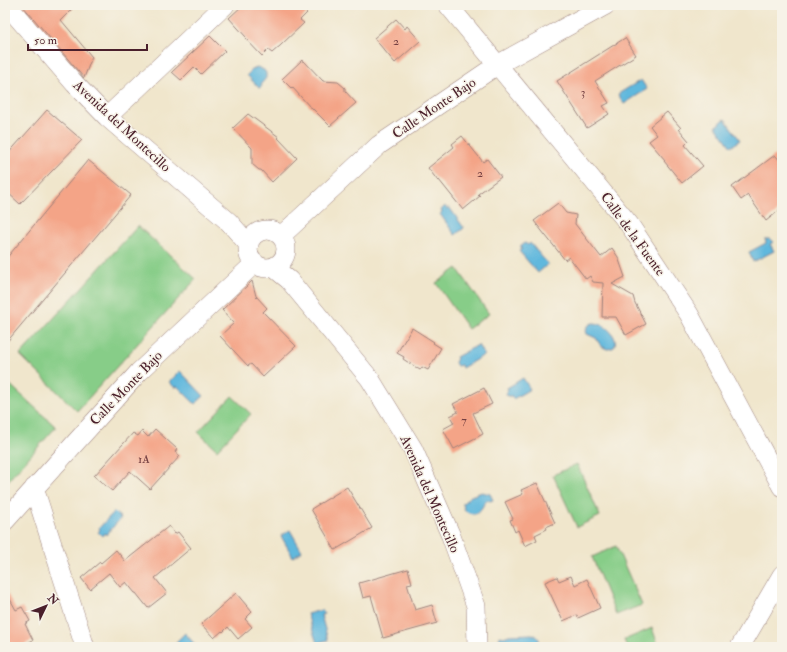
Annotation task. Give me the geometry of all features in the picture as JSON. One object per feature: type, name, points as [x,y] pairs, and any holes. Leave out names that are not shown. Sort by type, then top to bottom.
[{"type":"street","name":"Avenida del Montecillo","points":[[7,5],[75,84],[107,117],[252,240]]},
{"type":"street","points":[[107,117],[225,5]]},
{"type":"street","name":"Calle de la Fuente","points":[[448,5],[629,224],[689,314],[782,487]]},
{"type":"street","name":"Calle Monte Bajo","points":[[281,236],[379,145],[497,65],[606,5]]},
{"type":"street","points":[[267,230],[274,231],[281,236],[286,246],[286,252],[278,263],[267,268],[255,263],[249,252],[252,240],[261,232],[267,230]]},
{"type":"street","name":"Calle Monte Bajo","points":[[5,521],[140,372],[255,263]]},
{"type":"street","name":"Avenida del Montecillo","points":[[278,263],[289,280],[370,379],[413,449],[451,536],[476,606],[477,647]]},
{"type":"street","points":[[34,488],[85,647]]},
{"type":"street","points":[[740,647],[782,575]]},
{"type":"green space","points":[[138,226],[196,279],[77,411],[20,355]]},
{"type":"green space","points":[[457,268],[489,314],[468,329],[436,283]]},
{"type":"green space","points":[[5,380],[56,427],[5,484]]},
{"type":"green space","points":[[232,396],[251,414],[217,450],[198,432]]},
{"type":"green space","points":[[577,464],[600,516],[577,527],[553,475]]},
{"type":"green space","points":[[616,546],[642,605],[616,615],[592,557]]},
{"type":"green space","points":[[652,628],[659,647],[627,647],[624,640]]},
{"type":"water","points":[[257,67],[264,70],[266,73],[266,78],[261,84],[262,86],[259,88],[247,75]]},
{"type":"water","points":[[641,80],[647,89],[624,104],[618,94]]},
{"type":"water","points":[[725,119],[740,140],[731,147],[716,126]]},
{"type":"water","points":[[445,206],[447,209],[449,207],[464,228],[455,235],[440,214],[442,212],[441,210]]},
{"type":"water","points":[[765,239],[769,239],[774,242],[770,244],[774,251],[753,262],[749,252],[766,243]]},
{"type":"water","points":[[525,243],[528,245],[530,243],[548,264],[538,273],[519,251],[522,249],[521,245]]},
{"type":"water","points":[[593,323],[602,325],[611,332],[616,343],[615,346],[607,349],[601,346],[596,338],[587,334],[587,327]]},
{"type":"water","points":[[478,345],[484,355],[462,368],[461,365],[457,366],[455,363],[457,359],[456,357]]},
{"type":"water","points":[[180,371],[204,396],[195,404],[177,386],[175,388],[169,382]]},
{"type":"water","points":[[523,378],[530,389],[513,399],[512,396],[507,396],[507,388]]},
{"type":"water","points":[[482,492],[490,494],[493,500],[488,500],[476,514],[466,512],[463,503],[471,496]]},
{"type":"water","points":[[114,512],[121,518],[106,535],[105,533],[102,536],[98,532],[100,530],[99,528]]},
{"type":"water","points":[[290,530],[302,551],[293,557],[281,536]]},
{"type":"water","points":[[322,610],[324,614],[321,615],[328,640],[317,643],[307,614]]},
{"type":"water","points":[[185,633],[197,647],[180,647],[176,642]]},
{"type":"water","points":[[532,634],[539,639],[538,647],[499,647],[500,636],[504,637],[509,635]]},
{"type":"building","points":[[22,5],[76,5],[61,20],[92,57],[84,78]]},
{"type":"building","points":[[243,5],[299,5],[307,13],[300,20],[304,23],[281,45],[272,53],[268,50],[262,56],[229,18]]},
{"type":"building","points":[[396,19],[405,29],[407,26],[420,41],[395,63],[374,38]]},
{"type":"building","points":[[210,36],[225,51],[201,74],[194,67],[181,80],[172,72]]},
{"type":"building","points":[[625,38],[636,55],[595,81],[609,103],[603,106],[609,114],[587,128],[557,81]]},
{"type":"building","points":[[302,60],[323,81],[338,82],[345,88],[345,91],[356,103],[330,126],[292,87],[291,88],[282,79]]},
{"type":"building","points":[[47,110],[82,140],[20,204],[5,190],[5,157]]},
{"type":"building","points":[[667,112],[681,128],[679,129],[689,141],[685,145],[703,166],[682,183],[649,141],[657,135],[650,126]]},
{"type":"building","points":[[248,114],[279,137],[278,138],[297,158],[272,182],[261,170],[252,164],[252,148],[233,128]]},
{"type":"building","points":[[462,136],[483,162],[487,159],[501,177],[478,194],[480,196],[463,210],[428,168],[454,147],[452,144]]},
{"type":"building","points":[[775,155],[782,163],[782,208],[766,221],[748,195],[741,200],[732,187]]},
{"type":"building","points":[[88,160],[131,195],[5,344],[5,260]]},
{"type":"building","points":[[558,203],[566,213],[576,215],[575,224],[601,257],[612,248],[618,257],[625,277],[612,284],[633,296],[646,324],[626,335],[616,317],[602,317],[603,283],[593,282],[590,276],[586,279],[569,257],[565,260],[534,221]]},
{"type":"building","points":[[252,281],[256,296],[267,308],[263,312],[296,346],[263,377],[251,364],[248,366],[220,336],[234,323],[222,310]]},
{"type":"building","points":[[412,328],[441,348],[428,370],[422,367],[420,370],[403,359],[404,357],[397,353]]},
{"type":"building","points":[[484,388],[492,404],[473,413],[483,434],[454,449],[443,429],[454,423],[450,416],[458,412],[453,404]]},
{"type":"building","points":[[155,429],[177,449],[175,452],[180,456],[150,489],[130,471],[112,491],[94,476],[133,433],[138,436],[142,431],[148,437]]},
{"type":"building","points":[[537,483],[555,523],[546,527],[547,529],[535,535],[537,540],[525,546],[518,530],[515,532],[510,520],[513,519],[505,502],[523,494],[521,490]]},
{"type":"building","points":[[347,487],[372,528],[335,550],[311,509]]},
{"type":"building","points":[[169,526],[175,534],[178,532],[191,548],[155,578],[167,593],[148,608],[126,582],[120,587],[109,573],[90,589],[81,578],[116,550],[125,561]]},
{"type":"building","points":[[408,569],[412,583],[407,584],[415,610],[432,605],[437,623],[383,638],[371,596],[363,598],[359,583]]},
{"type":"building","points":[[571,576],[575,585],[587,579],[600,608],[578,618],[577,615],[563,621],[545,582],[557,577],[559,581]]},
{"type":"building","points":[[5,590],[16,610],[22,607],[30,621],[25,624],[33,640],[20,647],[5,647]]},
{"type":"building","points":[[236,593],[252,612],[245,619],[252,627],[238,639],[228,627],[214,638],[201,624]]}]
